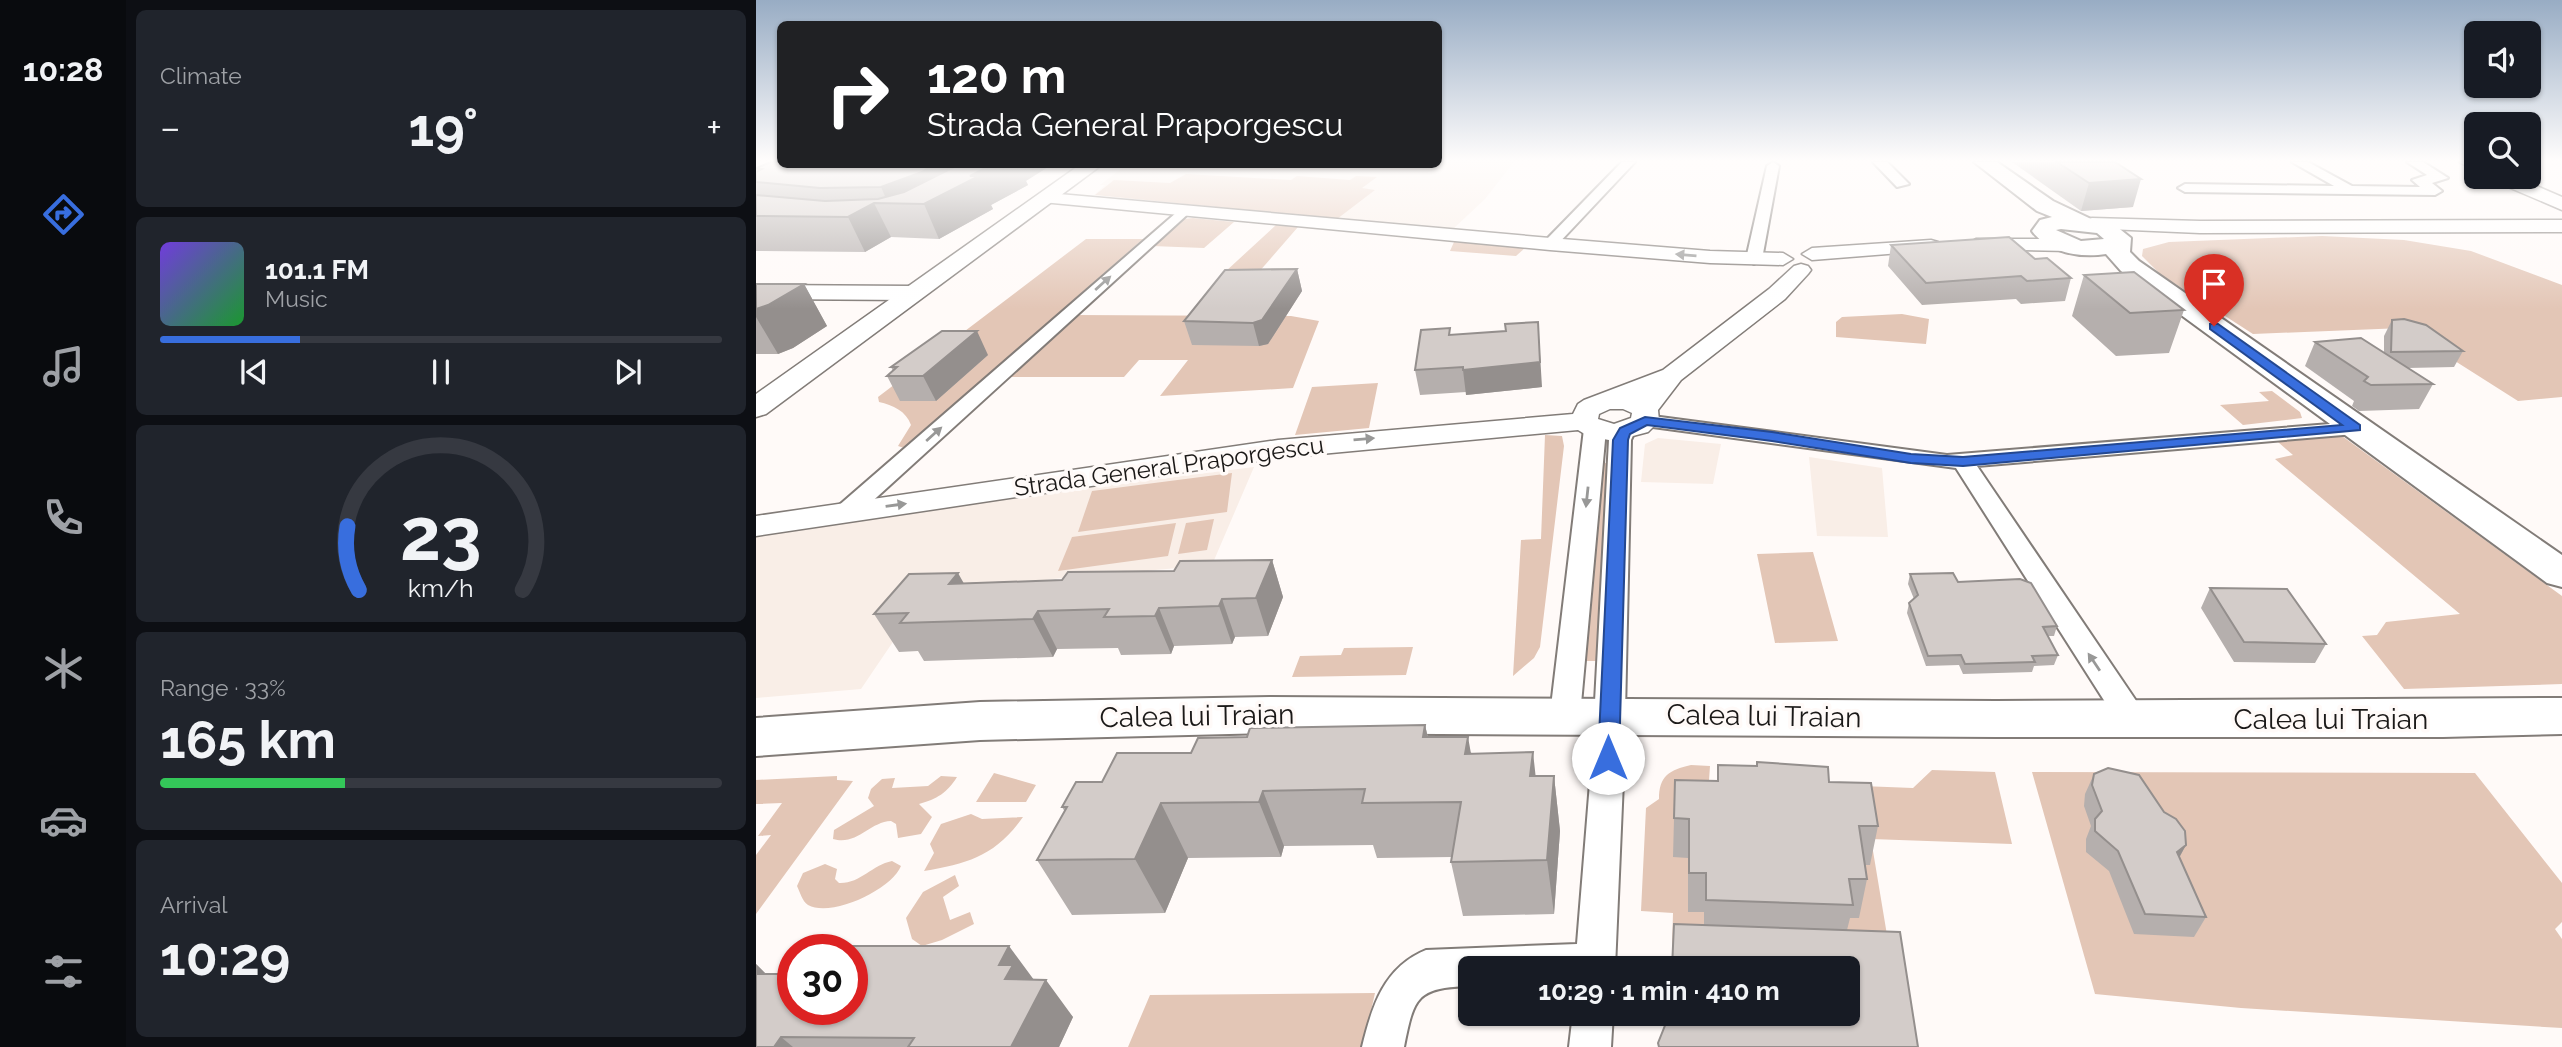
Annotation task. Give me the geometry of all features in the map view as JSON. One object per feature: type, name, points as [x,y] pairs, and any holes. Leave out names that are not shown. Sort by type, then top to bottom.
[{"type":"main road","points":[[756,408],[912,293],[1030,211]]},
{"type":"main road","points":[[2039,211],[2048,219],[2122,249],[2355,428],[2562,574]]},
{"type":"main road","points":[[2082,234],[2200,227],[2562,226]]},
{"type":"main road","points":[[2122,249],[2200,227]]},
{"type":"main road","name":"Calea lui Traian","points":[[756,737],[915,724],[1077,717],[1586,715],[2443,719],[2562,716]]},
{"type":"street","points":[[846,512],[1184,211],[1550,244],[1783,259],[1786,266],[1868,252],[2082,234]]},
{"type":"street","points":[[1550,244],[1582,211]]},
{"type":"street","points":[[1754,259],[1764,211]]},
{"type":"street","points":[[1957,244],[2048,219]]},
{"type":"street","points":[[1594,417],[1672,375],[1777,294],[1813,262]]},
{"type":"street","points":[[756,292],[912,293]]},
{"type":"street","points":[[1586,715],[1620,440],[1638,421],[1672,375]]},
{"type":"street","points":[[1594,417],[1772,436],[1911,459],[1963,462],[2355,428]]},
{"type":"street","points":[[1594,417],[1586,715],[1595,956]]},
{"type":"street","name":"Strada General Praporgescu","points":[[756,526],[1278,449],[1594,417]]},
{"type":"street","points":[[1963,462],[2132,719]]},
{"type":"street","points":[[1384,1047],[1390,1015],[1403,989],[1426,970],[1458,969]]},
{"type":"street","points":[[1590,1047],[1591,1026]]},
{"type":"shaded area","points":[[1255,211],[1348,211],[1337,219]]},
{"type":"shaded area","points":[[1256,211],[1472,211],[1452,230]]},
{"type":"shaded area","points":[[1183,219],[1234,222],[1204,248],[1152,246]]},
{"type":"shaded area","points":[[1276,225],[1298,227],[1258,273],[1225,272]]},
{"type":"shaded area","points":[[2322,236],[2404,240],[2471,251],[2562,285],[2562,397],[2518,401],[2403,328],[2253,334],[2160,274],[2142,256],[2143,249],[2169,242]]},
{"type":"shaded area","points":[[1086,239],[1143,239],[904,448],[898,446],[911,425],[909,420],[894,407],[879,402],[878,397]]},
{"type":"shaded area","points":[[1454,242],[1525,248],[1516,256],[1450,251]]},
{"type":"shaded area","points":[[1902,314],[1929,319],[1926,344],[1836,337],[1836,322],[1842,317]]},
{"type":"shaded area","points":[[1074,315],[1291,316],[1319,321],[1293,388],[1160,396],[1188,360],[1139,360],[1124,377],[1006,377]]},
{"type":"shaded area","points":[[1378,383],[1369,428],[1295,435],[1312,387]]},
{"type":"shaded area","points":[[2272,391],[2300,412],[2302,418],[2243,425],[2220,405],[2269,401],[2259,392]]},
{"type":"shaded area","points":[[1545,435],[1562,436],[1564,446],[1540,647],[1534,658],[1513,676],[1521,540],[1541,539]]},
{"type":"shaded area","points":[[2342,436],[2562,596],[2562,684],[2404,689],[2362,636],[2377,635],[2386,622],[2460,614],[2275,459],[2293,455],[2278,442]]},
{"type":"shaded area","points":[[1658,438],[1721,444],[1713,484],[1641,482],[1645,444]]},
{"type":"shaded area","points":[[1809,457],[1882,468],[1888,537],[1817,536]]},
{"type":"shaded area","points":[[1601,463],[1611,463],[1597,661],[1584,661]]},
{"type":"shaded area","points":[[1254,467],[1212,565],[1052,579],[922,599],[861,689],[756,698],[756,530]]},
{"type":"shaded area","points":[[1232,473],[1227,512],[1078,532],[1092,491]]},
{"type":"shaded area","points":[[1214,519],[1207,550],[1178,554],[1186,523]]},
{"type":"shaded area","points":[[1176,523],[1168,556],[1058,571],[1072,537]]},
{"type":"shaded area","points":[[1813,552],[1838,641],[1775,643],[1757,554]]},
{"type":"shaded area","points":[[1413,647],[1406,675],[1292,677],[1300,656],[1341,655],[1344,648]]},
{"type":"shaded area","points":[[1691,765],[1710,766],[1709,780],[1913,788],[1932,770],[1995,772],[2012,844],[1871,839],[1891,959],[1672,949],[1673,913],[1641,911],[1646,808],[1659,799],[1663,779],[1677,769]]},
{"type":"shaded area","points":[[2032,772],[2475,773],[2562,883],[2562,922],[2555,929],[2562,939],[2562,1028],[2241,1008],[2095,994]]},
{"type":"shaded area","points":[[994,773],[1036,785],[1026,802],[976,802]]},
{"type":"shaded area","points":[[837,776],[837,780],[853,781],[756,914],[756,855],[771,835],[758,836],[782,803],[756,804],[756,780]]},
{"type":"shaded area","points":[[941,776],[957,777],[941,795],[919,804],[932,817],[921,834],[898,838],[896,824],[891,821],[876,825],[856,837],[833,839],[834,830],[874,806],[868,798],[871,789],[882,779],[895,778],[892,788],[928,786]]},
{"type":"shaded area","points":[[971,814],[982,819],[1023,817],[1002,841],[980,856],[955,865],[924,871],[934,853],[930,844],[941,824]]},
{"type":"shaded area","points":[[892,861],[901,866],[886,884],[860,899],[831,908],[808,905],[797,886],[803,873],[825,864],[837,869],[835,879],[839,883],[846,883]]},
{"type":"shaded area","points":[[955,875],[959,886],[943,897],[950,920],[970,912],[974,924],[942,940],[922,946],[912,939],[906,918],[923,892]]},
{"type":"shaded area","points":[[1375,993],[1363,1047],[1128,1047],[1150,995]]},
{"type":"building","points":[[756,211],[859,211],[848,217],[756,216]]},
{"type":"building","points":[[2009,237],[2035,259],[2047,258],[2071,278],[2027,281],[2021,276],[1926,283],[1891,245]]},
{"type":"building","points":[[1297,269],[1262,320],[1253,323],[1184,321],[1225,270]]},
{"type":"building","points":[[2134,272],[2184,310],[2130,313],[2084,275]]},
{"type":"building","points":[[756,284],[804,284],[756,309]]},
{"type":"building","points":[[2404,319],[2426,325],[2463,351],[2391,352],[2392,320]]},
{"type":"building","points":[[1538,322],[1540,362],[1463,370],[1463,367],[1415,370],[1421,330],[1450,328],[1449,335],[1506,331],[1505,324]]},
{"type":"building","points":[[942,331],[977,331],[923,376],[887,376],[897,367],[891,367]]},
{"type":"building","points":[[2361,338],[2433,384],[2371,385],[2364,381],[2368,377],[2315,342]]},
{"type":"building","points":[[1272,560],[1256,598],[1222,599],[1219,606],[1159,608],[1155,616],[1104,617],[1109,609],[1038,611],[1033,619],[900,623],[908,613],[874,614],[909,574],[958,573],[949,584],[1062,580],[1068,572],[1174,571],[1180,561]]},
{"type":"building","points":[[1953,573],[1958,582],[2020,579],[2031,583],[2057,626],[2043,627],[2058,655],[2032,656],[2035,662],[1965,664],[1961,655],[1928,656],[1909,603],[1918,595],[1910,574]]},
{"type":"building","points":[[2210,588],[2287,589],[2326,644],[2244,642]]},
{"type":"building","points":[[1425,725],[1423,737],[1468,737],[1465,754],[1533,752],[1530,776],[1554,776],[1547,860],[1451,862],[1461,802],[1362,803],[1365,789],[1263,791],[1259,802],[1161,803],[1135,859],[1037,860],[1067,807],[1062,807],[1076,782],[1102,782],[1117,753],[1191,753],[1198,738],[1247,737],[1250,728]]},
{"type":"building","points":[[1757,762],[1828,767],[1829,782],[1871,783],[1878,826],[1859,826],[1867,879],[1849,879],[1853,905],[1706,900],[1706,873],[1689,873],[1689,819],[1674,818],[1675,780],[1718,781],[1718,765],[1757,766]]},
{"type":"building","points":[[2108,768],[2139,775],[2164,812],[2176,819],[2185,831],[2186,845],[2177,852],[2206,917],[2145,914],[2118,851],[2095,831],[2095,819],[2102,811],[2092,785],[2094,774]]},
{"type":"building","points":[[1674,924],[1900,932],[1918,1047],[1659,1047],[1665,1026],[1860,1026],[1860,956],[1673,956]]},
{"type":"building","points":[[868,946],[1009,946],[999,965],[1013,965],[1005,979],[1046,980],[1011,1047],[908,1047],[914,1038],[781,1037],[774,1047],[756,1047],[756,974],[777,974],[777,1025],[868,1025]]},
{"type":"route","points":[[1608,758],[1620,440],[1625,431],[1645,421],[1772,436],[1911,459],[1963,462],[2355,428],[2214,326]]}]
